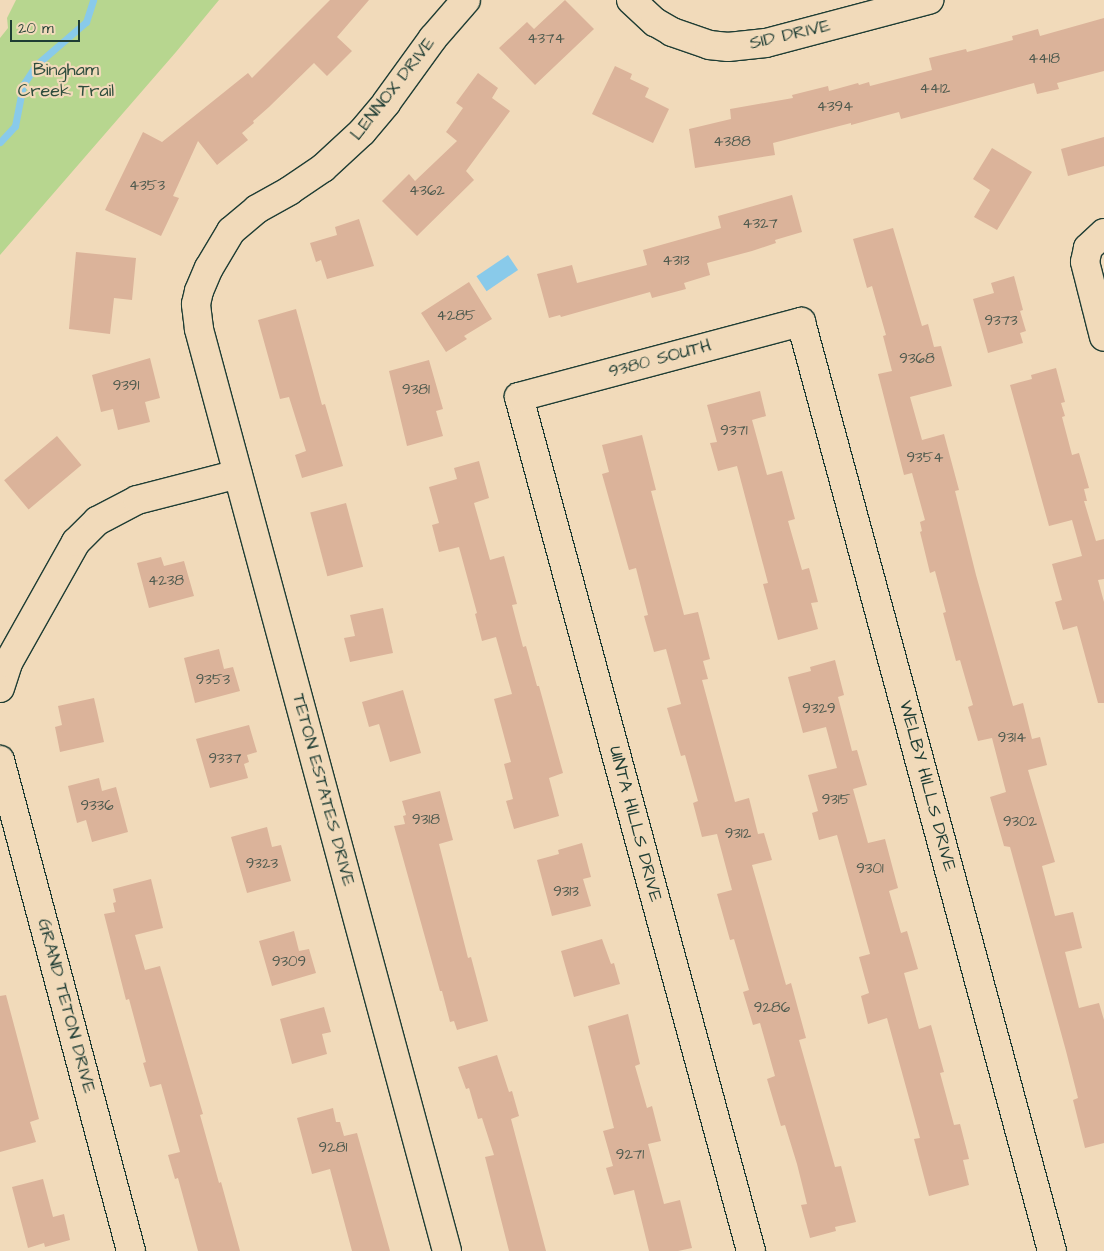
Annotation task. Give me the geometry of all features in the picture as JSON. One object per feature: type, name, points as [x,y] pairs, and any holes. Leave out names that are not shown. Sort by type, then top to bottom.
[{"type":"street","name":"LENNOX DRIVE","points":[[199,330],[196,304],[199,291],[209,268],[231,232],[257,209],[289,191],[323,168],[362,132],[386,104],[433,38],[466,0]]},
{"type":"street","name":"SID DRIVE","points":[[631,0],[655,22],[672,32],[709,45],[728,47],[766,43],[930,0]]},
{"type":"street","points":[[1104,233],[1088,248],[1085,262],[1104,337]]},
{"type":"street","name":"9380 SOUTH","points":[[519,397],[801,322]]},
{"type":"street","name":"WELBY HILLS DRIVE","points":[[801,322],[1052,1251]]},
{"type":"street","name":"TETON ESTATES DRIVE","points":[[199,330],[447,1251]]},
{"type":"street","name":"UINTA HILLS DRIVE","points":[[519,397],[751,1251]]},
{"type":"street","points":[[0,688],[8,663],[76,542],[98,521],[137,500],[238,474]]},
{"type":"street","name":"GRAND TETON DRIVE","points":[[0,760],[132,1251]]},
{"type":"green space","name":"Bingham Creek Trail","points":[[16,0],[219,0],[0,255],[0,38],[8,28],[7,18]]},
{"type":"water","points":[[508,255],[518,270],[487,291],[476,276]]},
{"type":"building","points":[[330,0],[369,0],[337,37],[352,51],[327,76],[314,63],[242,133],[248,140],[217,165],[198,141],[173,196],[179,198],[161,236],[105,210],[143,132],[162,142],[248,73],[252,78]]},
{"type":"building","points":[[565,0],[594,29],[535,85],[499,48],[527,22],[534,29]]},
{"type":"building","points":[[1104,18],[1104,71],[1057,83],[1059,89],[1037,94],[1034,83],[901,119],[899,112],[773,143],[775,155],[695,168],[689,129],[731,119],[730,109],[793,98],[792,95],[828,86],[829,91],[858,83],[859,85],[869,82],[870,86],[932,70],[929,58],[966,49],[967,52],[1013,40],[1012,36],[1038,29],[1040,36]]},
{"type":"building","points":[[615,66],[632,74],[630,79],[649,88],[645,97],[669,109],[653,143],[592,114]]},
{"type":"building","points":[[478,73],[498,88],[492,98],[510,111],[466,171],[474,180],[417,236],[382,201],[409,174],[415,181],[457,141],[446,132],[463,108],[456,103]]},
{"type":"building","points":[[1104,137],[1104,166],[1068,176],[1061,149]]},
{"type":"building","points":[[992,148],[1032,172],[997,230],[974,217],[990,190],[973,179]]},
{"type":"building","points":[[792,195],[802,232],[775,240],[776,243],[752,251],[707,263],[710,275],[684,283],[686,289],[652,298],[650,292],[561,317],[560,315],[549,318],[537,274],[572,265],[577,283],[647,265],[643,250],[721,228],[718,216]]},
{"type":"building","points":[[359,219],[374,266],[327,279],[321,260],[316,262],[310,243],[337,235],[335,227]]},
{"type":"building","points":[[893,228],[922,326],[928,324],[934,347],[941,346],[952,386],[910,397],[922,440],[944,434],[959,490],[955,491],[976,575],[1013,706],[1023,703],[1032,739],[1040,737],[1047,765],[1028,770],[1055,862],[1042,866],[1055,916],[1073,912],[1082,948],[1065,952],[1079,1008],[1099,1003],[1104,1020],[1104,1143],[1085,1148],[1073,1100],[1078,1098],[1066,1051],[1010,847],[1004,846],[990,797],[1006,792],[992,738],[978,741],[968,707],[973,705],[960,660],[956,661],[943,613],[946,612],[935,571],[930,573],[920,532],[922,531],[920,522],[925,520],[912,473],[904,475],[878,374],[892,371],[883,336],[886,335],[872,286],[867,288],[853,239]]},
{"type":"building","points":[[76,252],[136,258],[132,300],[114,298],[110,334],[69,329]]},
{"type":"building","points":[[1014,276],[1023,310],[1020,311],[1026,331],[1020,333],[1023,343],[988,353],[973,299],[994,293],[991,283]]},
{"type":"building","points":[[469,282],[492,319],[464,336],[467,339],[446,352],[421,313]]},
{"type":"building","points":[[296,309],[322,405],[325,404],[343,466],[302,478],[295,455],[306,451],[289,397],[280,399],[258,320]]},
{"type":"building","points":[[150,358],[160,398],[145,402],[150,422],[118,430],[113,409],[101,412],[92,375]]},
{"type":"building","points":[[429,360],[443,409],[436,411],[443,436],[407,446],[389,371]]},
{"type":"building","points":[[1056,368],[1065,402],[1061,403],[1065,416],[1062,417],[1072,455],[1079,453],[1089,488],[1084,489],[1087,501],[1084,501],[1096,541],[1104,539],[1104,579],[1098,580],[1104,602],[1104,703],[1098,703],[1077,626],[1063,630],[1055,602],[1062,600],[1052,564],[1082,556],[1072,520],[1049,526],[1010,385],[1032,379],[1031,375]]},
{"type":"building","points":[[760,391],[766,416],[752,420],[767,475],[782,471],[795,519],[788,521],[802,570],[809,568],[818,602],[811,603],[818,629],[778,640],[763,584],[768,583],[737,466],[718,471],[710,443],[717,442],[707,405]]},
{"type":"building","points":[[642,435],[656,490],[651,491],[684,615],[698,612],[710,659],[703,661],[708,679],[702,680],[735,802],[749,798],[758,834],[764,833],[772,860],[752,865],[786,985],[791,983],[806,1038],[799,1040],[835,1167],[841,1166],[856,1222],[835,1227],[836,1231],[810,1238],[801,1205],[807,1204],[797,1164],[785,1125],[781,1126],[767,1079],[775,1076],[760,1023],[753,1025],[743,992],[749,990],[734,939],[730,940],[717,894],[732,890],[717,834],[702,837],[693,803],[698,801],[685,755],[681,756],[667,708],[681,704],[666,649],[654,652],[644,616],[648,615],[636,568],[629,570],[602,474],[609,472],[602,445]]},
{"type":"building","points":[[57,436],[81,465],[29,509],[4,480]]},
{"type":"building","points":[[479,461],[489,498],[474,503],[490,560],[504,556],[517,604],[512,605],[523,647],[526,646],[537,686],[539,686],[563,773],[549,778],[559,816],[514,829],[506,801],[513,799],[504,764],[511,762],[494,699],[512,694],[496,637],[482,641],[475,614],[477,613],[459,547],[439,552],[432,525],[439,523],[429,487],[457,479],[454,468]]},
{"type":"building","points":[[346,503],[363,567],[327,576],[310,513]]},
{"type":"building","points":[[161,557],[164,566],[184,561],[194,596],[149,608],[137,563]]},
{"type":"building","points":[[383,608],[393,653],[350,662],[344,638],[355,636],[350,615]]},
{"type":"building","points":[[219,649],[224,669],[233,667],[240,691],[195,703],[184,658]]},
{"type":"building","points":[[835,660],[844,695],[838,697],[852,751],[857,750],[867,785],[853,789],[868,843],[885,839],[898,888],[889,891],[901,933],[907,931],[918,969],[904,973],[919,1029],[931,1025],[944,1072],[940,1073],[954,1125],[960,1124],[969,1159],[963,1160],[969,1185],[929,1196],[914,1139],[920,1138],[887,1018],[868,1024],[861,996],[869,993],[859,957],[870,954],[837,835],[819,840],[812,813],[818,811],[808,775],[837,768],[826,727],[803,733],[788,677],[811,671],[810,667]]},
{"type":"building","points":[[403,690],[421,753],[390,762],[379,724],[369,727],[362,702]]},
{"type":"building","points":[[94,698],[104,742],[60,752],[55,727],[62,725],[58,706]]},
{"type":"building","points":[[249,725],[257,752],[247,755],[249,762],[244,764],[248,778],[210,788],[196,739]]},
{"type":"building","points":[[99,778],[102,791],[116,787],[128,832],[92,842],[86,820],[77,823],[68,786]]},
{"type":"building","points":[[440,791],[453,840],[439,844],[468,958],[471,957],[488,1021],[457,1030],[454,1021],[450,1022],[442,991],[440,991],[394,826],[405,824],[403,816],[406,815],[402,801]]},
{"type":"building","points":[[267,827],[272,847],[281,845],[291,881],[247,893],[231,837]]},
{"type":"building","points":[[582,843],[591,877],[583,879],[591,906],[552,916],[537,860],[559,854],[558,850]]},
{"type":"building","points":[[151,879],[163,928],[135,935],[145,970],[160,966],[203,1114],[200,1115],[219,1183],[221,1182],[240,1251],[198,1251],[178,1178],[175,1179],[168,1155],[180,1152],[161,1084],[150,1087],[143,1063],[146,1062],[129,999],[126,1000],[104,914],[115,912],[113,903],[116,902],[113,889]]},
{"type":"building","points":[[294,931],[299,951],[309,949],[316,973],[272,986],[259,941]]},
{"type":"building","points":[[602,939],[611,964],[614,963],[620,984],[574,997],[561,951]]},
{"type":"building","points":[[6,995],[39,1119],[30,1122],[36,1142],[0,1152],[0,996]]},
{"type":"building","points":[[324,1007],[331,1032],[322,1034],[327,1054],[292,1064],[280,1019]]},
{"type":"building","points":[[628,1014],[640,1064],[635,1066],[647,1108],[652,1106],[661,1141],[648,1144],[664,1204],[680,1200],[692,1248],[678,1251],[649,1251],[634,1190],[614,1195],[606,1168],[613,1166],[603,1131],[614,1128],[588,1026]]},
{"type":"building","points":[[497,1055],[509,1092],[512,1091],[519,1116],[511,1119],[546,1251],[509,1251],[485,1157],[494,1155],[482,1118],[478,1119],[469,1088],[466,1089],[458,1067]]},
{"type":"building","points":[[333,1108],[336,1122],[340,1122],[344,1136],[357,1133],[390,1251],[352,1251],[330,1169],[312,1174],[297,1118]]},
{"type":"building","points":[[43,1179],[53,1217],[64,1214],[70,1240],[45,1247],[44,1243],[28,1248],[12,1187]]},
{"type":"waterway","points":[[0,142],[15,126],[23,85],[36,65],[86,22],[93,0]]}]
